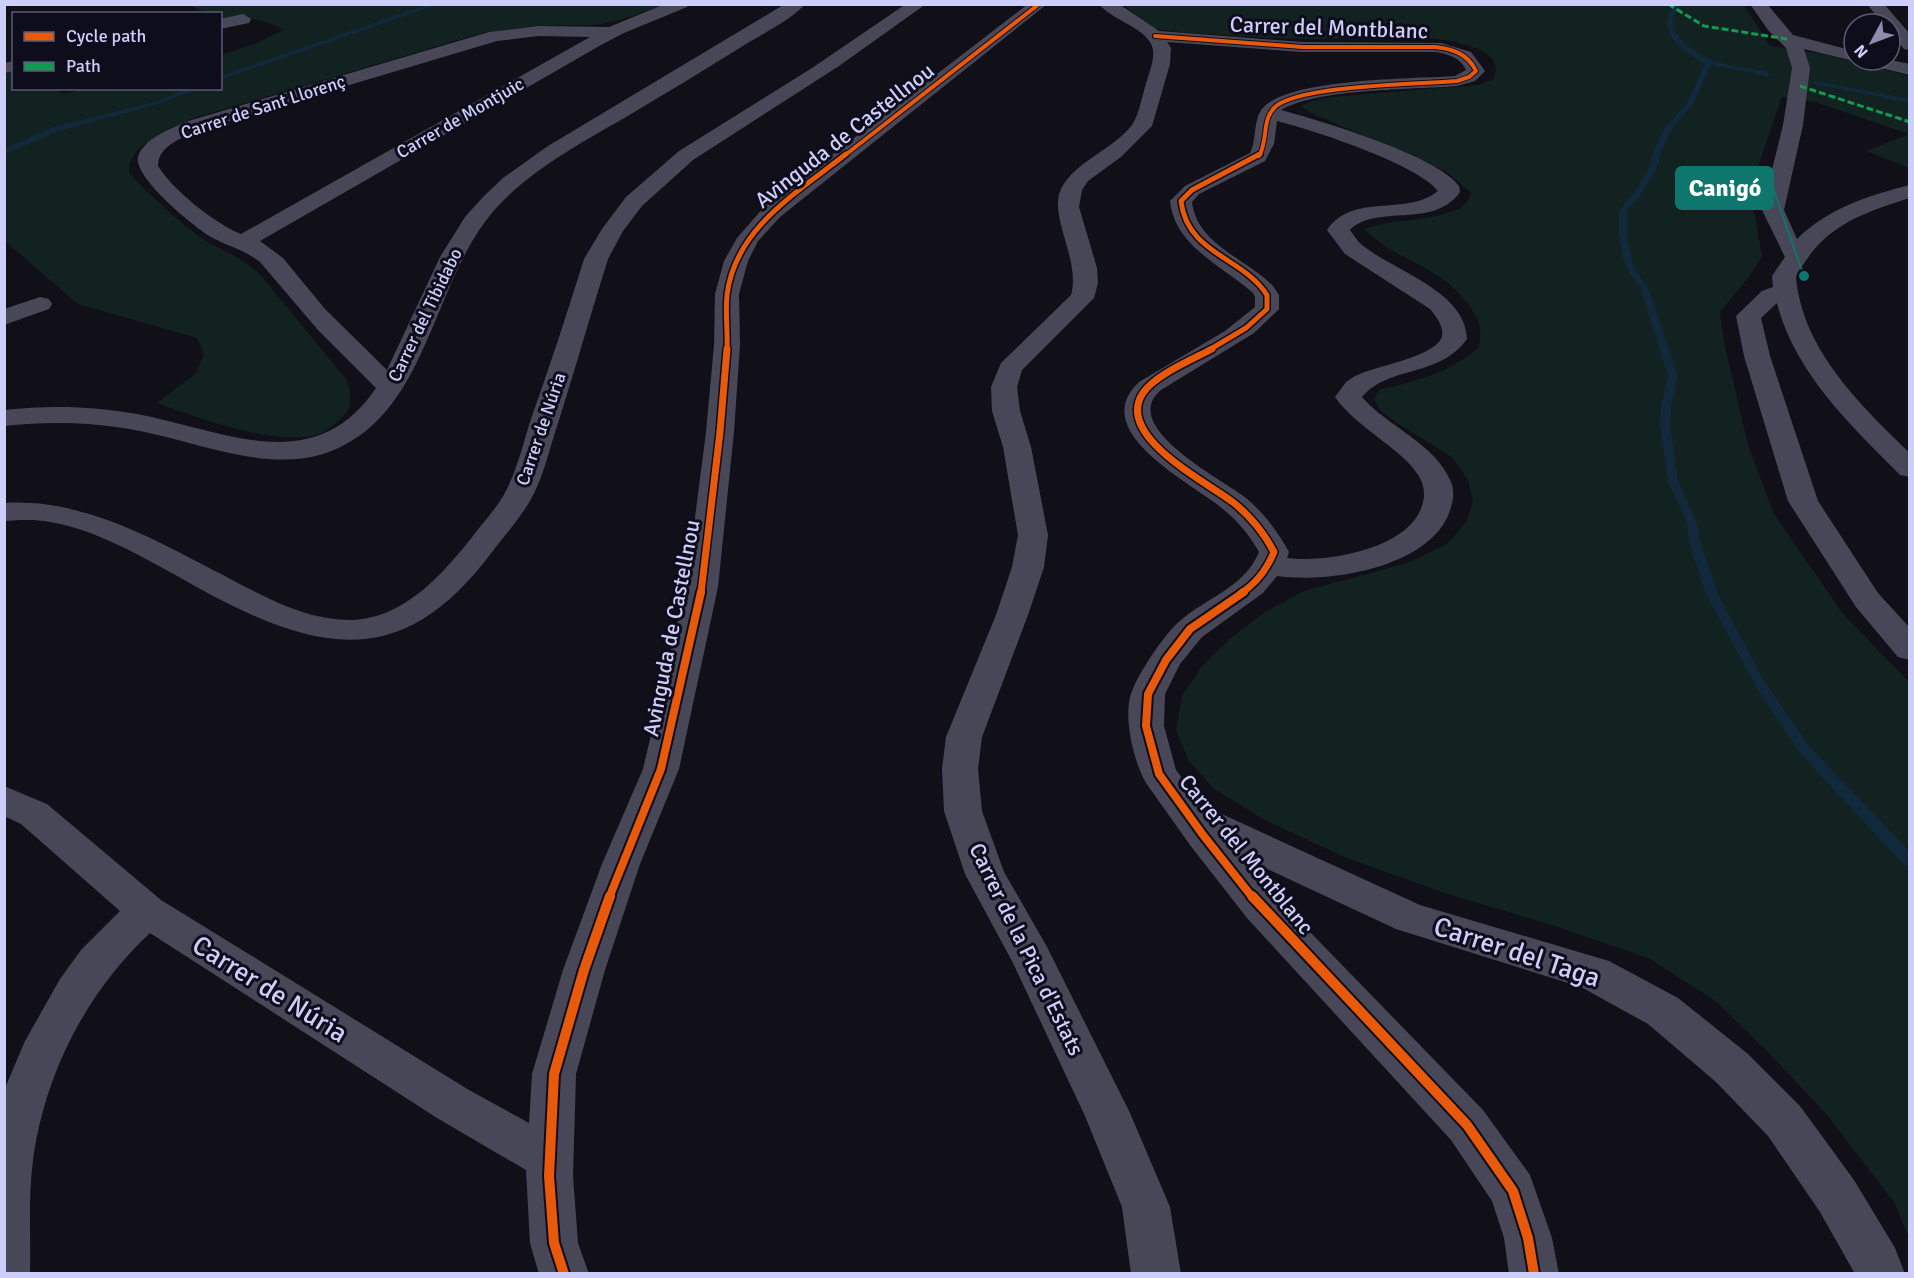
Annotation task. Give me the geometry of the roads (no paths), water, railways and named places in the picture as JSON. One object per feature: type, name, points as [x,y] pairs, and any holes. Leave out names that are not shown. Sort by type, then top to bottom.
[{"type":"street","name":"Carrer de Montjuic","points":[[244,241],[278,224],[613,32],[681,4]]},
{"type":"street","name":"Carrer del Tibidabo","points":[[4,418],[58,412],[89,414],[178,431],[248,448],[290,453],[330,444],[347,435],[373,412],[390,387],[466,233],[500,194],[563,146],[797,4]]},
{"type":"street","name":"Carrer de Núria","points":[[4,512],[45,511],[85,521],[270,610],[326,629],[357,630],[378,627],[407,616],[432,601],[452,582],[472,559],[521,490],[596,259],[614,225],[647,190],[705,143],[807,79],[918,4]]},
{"type":"street","name":"Avinguda de Castellnou","points":[[564,1274],[554,1243],[549,1159],[554,1074],[584,970],[617,875],[662,769],[702,587],[720,432],[727,294],[736,261],[747,238],[772,212],[1040,4]]},
{"type":"street","points":[[1107,4],[1155,36]]},
{"type":"street","points":[[1758,4],[1800,56],[1801,80],[1780,188],[1773,210],[1796,257]]},
{"type":"street","points":[[1875,4],[1910,45]]},
{"type":"street","points":[[222,24],[243,19]]},
{"type":"street","name":"Carrer de Sant Llorenç","points":[[390,387],[344,343],[265,254],[244,241],[217,231],[163,184],[150,171],[147,162],[151,152],[162,142],[192,126],[495,36],[538,31],[613,32]]},
{"type":"street","name":"Carrer del Montblanc","points":[[1155,36],[1302,47],[1442,48],[1470,60],[1476,71],[1469,77],[1457,81],[1291,98],[1277,104],[1269,113]]},
{"type":"street","name":"Carrer de la Pica d'Estats","points":[[1155,36],[1162,48],[1161,64],[1142,126],[1114,153],[1081,177],[1071,190],[1068,207],[1085,268],[1086,283],[1082,298],[1015,362],[1010,368],[1004,387],[1006,411],[1017,447],[1033,535],[1028,567],[1015,606],[964,736],[960,769],[963,811],[985,874],[1031,957],[1102,1103],[1146,1207],[1156,1274]]},
{"type":"street","points":[[1787,39],[1842,53]]},
{"type":"street","points":[[1269,113],[1315,124],[1348,137],[1415,166],[1448,186],[1449,192],[1428,206],[1367,214],[1349,220],[1338,230],[1353,249],[1438,304],[1449,315],[1455,328],[1454,339],[1432,357],[1353,387],[1348,397],[1365,417],[1432,474],[1439,489],[1434,518],[1403,545],[1374,557],[1310,569],[1269,565],[1274,552],[1263,531],[1234,504],[1170,459],[1145,436],[1139,425],[1136,410],[1142,394],[1160,379],[1225,342],[1256,321],[1267,309],[1267,296],[1260,286],[1209,248],[1185,223],[1181,213],[1181,201],[1192,190],[1258,157],[1265,148],[1269,113]]},
{"type":"street","points":[[1910,191],[1831,221],[1803,244],[1784,276],[1790,314],[1812,356],[1832,385],[1910,469]]},
{"type":"street","points":[[1786,291],[1770,296],[1748,316],[1757,356],[1803,501],[1867,600],[1910,649]]},
{"type":"street","points":[[4,318],[40,304]]},
{"type":"street","name":"Carrer del Montblanc","points":[[1269,565],[1252,586],[1228,605],[1190,629],[1166,660],[1148,694],[1146,726],[1159,774],[1261,907],[1467,1125],[1513,1191],[1528,1238],[1534,1274]]},
{"type":"street","name":"Carrer de Núria","points":[[4,800],[34,814],[147,911],[453,1104],[549,1159]]},
{"type":"street","name":"Carrer del Taga","points":[[1187,813],[1299,868],[1410,918],[1593,973],[1663,1011],[1732,1068],[1784,1121],[1837,1196],[1878,1265],[1880,1274]]},
{"type":"street","points":[[5,1274],[10,1160],[21,1111],[36,1063],[81,980],[123,931],[147,911]]},
{"type":"waterway","points":[[222,77],[436,4]]},
{"type":"waterway","points":[[1679,4],[1671,13],[1669,25],[1674,36],[1692,52],[1716,64],[1768,74]]},
{"type":"waterway","points":[[1709,62],[1690,104],[1668,129],[1656,154],[1655,163],[1640,190],[1623,211],[1623,236],[1628,261],[1644,287],[1673,376],[1666,406],[1665,424],[1673,481],[1692,523],[1695,544],[1712,594],[1759,682],[1805,750],[1910,862]]},
{"type":"waterway","points":[[1816,83],[1910,101]]},
{"type":"waterway","points":[[4,152],[56,129],[156,103],[192,90]]},
{"type":"place","name":"Canigó","points":[[1804,276]]}]
